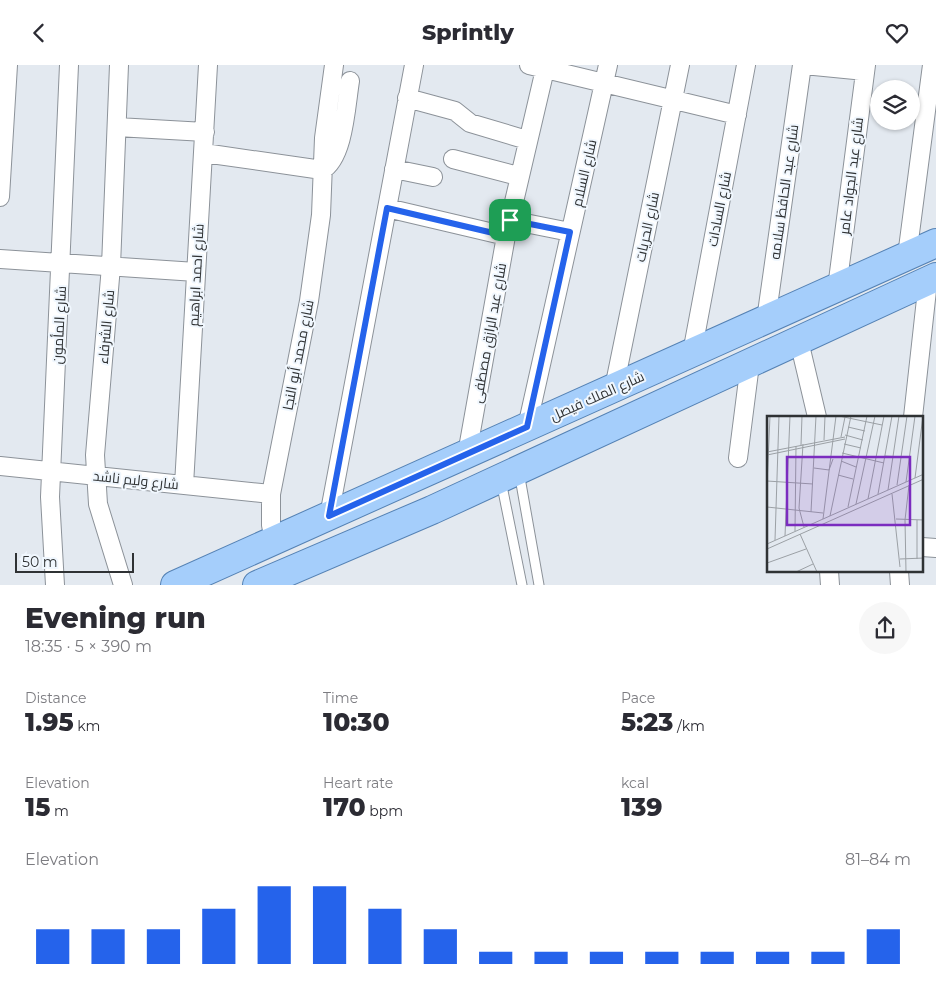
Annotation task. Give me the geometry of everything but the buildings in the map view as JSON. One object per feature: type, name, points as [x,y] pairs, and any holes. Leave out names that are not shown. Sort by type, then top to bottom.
[{"type":"main road","name":"شارع الملك فيصل","points":[[175,585],[936,243]]},
{"type":"main road","points":[[257,585],[432,510],[932,279]]},
{"type":"main road","points":[[419,475],[417,497],[420,503],[432,510]]},
{"type":"main road","points":[[368,498],[380,509],[382,515],[382,522],[377,533]]},
{"type":"street","points":[[0,197],[8,65]]},
{"type":"street","name":"شارع المأمون","points":[[55,585],[50,515],[51,471],[62,263],[69,65]]},
{"type":"street","name":"شارع الشرفاء","points":[[120,65],[111,266],[95,439],[95,476],[103,525],[123,585]]},
{"type":"street","name":"شارع احمد ابراهيم","points":[[184,485],[208,65]]},
{"type":"street","name":"شارع محمد أبو النجا","points":[[274,540],[271,495],[310,291],[321,215],[322,170],[334,65]]},
{"type":"street","points":[[329,516],[414,65]]},
{"type":"street","name":"شارع السلام","points":[[527,427],[608,65]]},
{"type":"street","name":"شارع الحريات","points":[[614,389],[680,65]]},
{"type":"street","name":"شارع السادات","points":[[692,353],[746,65]]},
{"type":"street","points":[[804,65],[865,68]]},
{"type":"street","name":"شارع عبد الحافظ سلامه","points":[[766,320],[804,65]]},
{"type":"street","points":[[907,256],[932,65]]},
{"type":"street","points":[[540,66],[604,84],[737,115]]},
{"type":"street","name":"شارع عبد الرازق مصطفى","points":[[467,455],[518,176],[528,140],[540,66]]},
{"type":"street","name":"شارع عبد الجواد عامر","points":[[837,288],[865,68]]},
{"type":"street","points":[[204,153],[322,170],[331,164],[337,152],[350,81]]},
{"type":"street","points":[[408,98],[455,111],[470,123],[528,140]]},
{"type":"street","points":[[117,127],[205,132]]},
{"type":"street","points":[[453,159],[518,176]]},
{"type":"street","points":[[394,169],[433,177]]},
{"type":"street","points":[[387,208],[508,228],[570,232]]},
{"type":"street","points":[[0,259],[196,272]]},
{"type":"street","points":[[913,416],[932,279]]},
{"type":"street","points":[[799,341],[817,416]]},
{"type":"street","points":[[738,458],[750,364]]},
{"type":"street","name":"شارع وليم ناشد","points":[[0,466],[271,495]]},
{"type":"lane","points":[[510,474],[522,585]]},
{"type":"lane","points":[[510,474],[539,585]]},
{"type":"route","points":[[387,208],[506,236],[510,220],[570,232],[527,427],[329,516],[387,208]]}]
